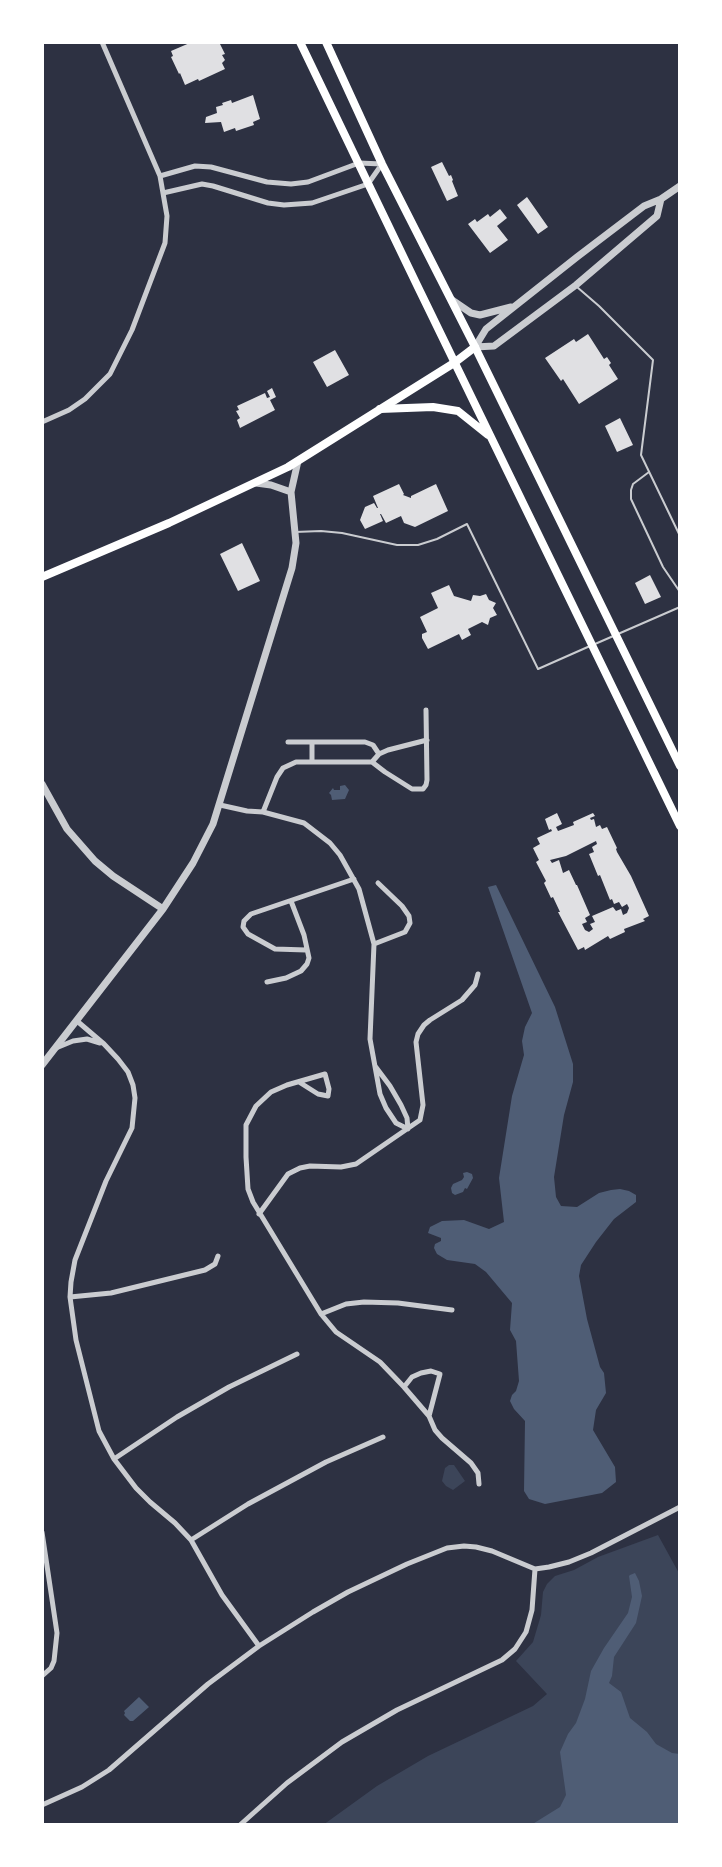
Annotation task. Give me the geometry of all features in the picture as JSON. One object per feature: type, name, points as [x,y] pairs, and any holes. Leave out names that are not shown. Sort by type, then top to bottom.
[{"type":"main road","points":[[300,42],[680,826]]},
{"type":"main road","points":[[326,42],[382,164],[680,766]]},
{"type":"main road","points":[[42,577],[169,523],[298,461],[475,348]]},
{"type":"main road","points":[[380,410],[433,407],[458,411],[492,438]]},
{"type":"street","points":[[42,422],[69,410],[94,392],[110,374],[132,330],[165,243],[167,216],[160,176],[102,42]]},
{"type":"street","points":[[160,176],[195,166],[211,167],[267,182],[291,184],[308,182],[359,163],[382,164]]},
{"type":"street","points":[[163,193],[202,184],[268,203],[312,203],[368,184],[382,164]]},
{"type":"street","points":[[475,348],[486,329],[516,305],[644,206],[661,199],[680,186]]},
{"type":"street","points":[[475,348],[494,346],[576,285],[657,216],[661,199]]},
{"type":"street","points":[[449,298],[471,313],[480,315],[516,305]]},
{"type":"street","points":[[42,1065],[163,909],[201,850],[220,805],[292,568],[296,532],[291,492],[298,461]]},
{"type":"street","points":[[256,483],[291,492]]},
{"type":"street","points":[[263,812],[283,768],[297,762],[372,762],[412,789],[423,789],[428,780],[426,710]]},
{"type":"street","points":[[372,762],[379,754],[403,745],[427,740]]},
{"type":"street","points":[[288,742],[365,742],[373,745],[379,754]]},
{"type":"street","points":[[312,742],[312,761]]},
{"type":"street","points":[[42,784],[67,829],[95,861],[113,876],[163,909]]},
{"type":"street","points":[[220,805],[263,812],[304,823],[330,843],[354,879],[359,889],[374,944],[370,1039],[380,1094],[396,1123],[408,1129]]},
{"type":"street","points":[[306,950],[275,949],[248,934],[243,927],[243,921],[251,914],[354,879]]},
{"type":"street","points":[[374,944],[405,932],[410,923],[409,916],[402,906],[378,883]]},
{"type":"street","points":[[267,982],[286,978],[302,971],[309,958],[304,935],[291,901]]},
{"type":"street","points":[[259,1214],[288,1174],[310,1166],[341,1167],[356,1164],[420,1120],[423,1105],[418,1034],[430,1020],[462,1000],[475,985],[478,974]]},
{"type":"street","points":[[77,1021],[104,1044],[128,1072],[135,1098],[135,1115],[129,1136],[116,1158],[75,1260],[70,1297],[76,1340],[99,1431],[114,1459],[136,1488],[176,1523],[191,1540],[222,1595],[259,1646]]},
{"type":"street","points":[[56,1048],[73,1041],[87,1039],[104,1044]]},
{"type":"street","points":[[375,1066],[390,1086],[407,1118],[408,1129]]},
{"type":"street","points":[[299,1082],[318,1094],[328,1096],[329,1089],[325,1074],[299,1082],[271,1092],[256,1106],[246,1125],[248,1189],[259,1214],[321,1314],[336,1332],[380,1362],[404,1387],[429,1416],[435,1430],[442,1438],[471,1463],[478,1473],[478,1484]]},
{"type":"street","points":[[70,1297],[111,1293],[205,1270],[215,1264],[218,1256]]},
{"type":"street","points":[[321,1314],[346,1304],[364,1302],[398,1303],[452,1310]]},
{"type":"street","points":[[114,1459],[177,1417],[229,1387],[297,1354]]},
{"type":"street","points":[[404,1387],[412,1377],[421,1373],[431,1371],[440,1374],[429,1416]]},
{"type":"street","points":[[191,1540],[248,1504],[326,1462],[383,1437]]},
{"type":"street","points":[[42,1805],[82,1787],[109,1770],[208,1684],[259,1646],[313,1611],[348,1592],[447,1548],[476,1547],[492,1551],[534,1569],[569,1562],[680,1507]]},
{"type":"street","points":[[42,1532],[57,1633],[54,1661],[51,1668],[42,1676]]},
{"type":"street","points":[[240,1825],[287,1783],[342,1742],[397,1710],[502,1660],[515,1649],[526,1632],[532,1610],[534,1569]]},
{"type":"lane","points":[[576,285],[653,360],[641,455],[680,536]]},
{"type":"lane","points":[[649,471],[633,484],[631,499],[663,567],[680,591]]},
{"type":"lane","points":[[296,532],[342,533],[397,545],[418,545],[467,524],[538,669],[680,607]]},
{"type":"shaded area","points":[[345,785],[349,790],[345,799],[332,800],[329,793],[333,788],[340,790],[340,786]]},
{"type":"shaded area","points":[[496,885],[555,1007],[573,1064],[573,1082],[564,1115],[554,1177],[556,1197],[561,1206],[577,1207],[599,1193],[611,1190],[620,1189],[636,1195],[636,1202],[614,1219],[596,1242],[581,1265],[579,1276],[587,1319],[600,1367],[604,1373],[606,1393],[596,1410],[593,1430],[615,1467],[616,1482],[602,1493],[545,1504],[529,1499],[524,1491],[525,1421],[510,1401],[519,1381],[516,1341],[510,1330],[512,1303],[486,1272],[475,1264],[447,1260],[437,1254],[435,1244],[441,1241],[441,1238],[428,1233],[430,1227],[442,1221],[464,1220],[489,1229],[504,1222],[499,1178],[512,1096],[524,1055],[522,1041],[525,1027],[532,1013],[488,887]]},
{"type":"shaded area","points":[[463,1173],[472,1174],[473,1178],[467,1189],[455,1195],[451,1188],[453,1184],[462,1180]]},
{"type":"shaded area","points":[[454,1465],[465,1481],[453,1490],[442,1481],[445,1468]]},
{"type":"shaded area","points":[[658,1535],[680,1575],[680,1825],[323,1825],[377,1786],[428,1756],[533,1706],[547,1694],[516,1661],[533,1642],[541,1615],[543,1592],[547,1584],[555,1576],[574,1570],[598,1557]]},
{"type":"shaded area","points":[[635,1573],[642,1596],[636,1623],[614,1657],[609,1683],[621,1692],[630,1718],[647,1732],[656,1744],[672,1753],[680,1754],[680,1825],[531,1825],[560,1807],[566,1795],[560,1752],[576,1723],[585,1699],[591,1671],[628,1613],[632,1597],[629,1576]]},
{"type":"shaded area","points":[[139,1697],[149,1707],[130,1721],[124,1715],[124,1711]]},
{"type":"building","points":[[192,42],[218,42],[225,54],[222,55],[225,60],[222,63],[225,69],[185,85],[171,57],[173,56],[171,51]]},
{"type":"building","points":[[253,95],[260,119],[253,122],[254,125],[224,132],[221,122],[205,123],[206,117],[217,113],[216,107],[223,105],[222,103],[231,100],[232,103]]},
{"type":"building","points":[[442,162],[449,176],[451,175],[458,196],[447,201],[431,167]]},
{"type":"building","points":[[527,197],[548,227],[538,234],[517,205]]},
{"type":"building","points":[[500,209],[507,218],[497,226],[508,240],[490,253],[468,224],[475,219],[477,222],[488,214],[490,217]]},
{"type":"building","points":[[588,334],[604,359],[607,357],[611,363],[609,365],[618,379],[579,404],[563,379],[561,381],[545,358],[574,339],[576,342]]},
{"type":"building","points":[[335,350],[349,375],[327,387],[313,362]]},
{"type":"building","points":[[272,388],[276,397],[270,400],[275,410],[240,428],[237,420],[240,418],[236,411],[239,410],[237,406],[265,393],[267,398],[270,397],[267,391]]},
{"type":"building","points":[[620,418],[633,445],[617,452],[605,426]]},
{"type":"building","points":[[399,484],[403,495],[411,498],[436,484],[448,511],[415,527],[404,523],[401,516],[386,523],[380,514],[383,521],[365,529],[360,520],[365,507],[374,503],[378,508],[373,496]]},
{"type":"building","points":[[242,543],[260,581],[238,591],[220,554]]},
{"type":"building","points":[[650,575],[661,597],[645,604],[635,583]]},
{"type":"building","points":[[449,585],[454,596],[471,601],[473,595],[486,594],[489,600],[496,603],[493,608],[497,615],[490,618],[488,625],[482,622],[468,629],[471,635],[462,640],[459,634],[428,649],[422,638],[422,634],[427,632],[420,617],[438,608],[431,593]]},
{"type":"building","points":[[557,813],[562,824],[556,827],[558,831],[574,825],[573,822],[593,813],[595,816],[590,818],[594,819],[596,827],[600,825],[602,829],[607,827],[649,916],[643,919],[645,921],[624,929],[625,932],[610,939],[608,936],[585,950],[584,947],[578,950],[558,912],[560,912],[553,897],[551,898],[544,883],[546,881],[536,862],[539,860],[533,848],[540,844],[537,838],[552,831],[549,830],[545,819]],"holes":[[[596,841],[597,844],[592,847],[594,852],[589,854],[598,876],[600,875],[610,900],[612,899],[614,904],[619,902],[622,907],[627,904],[629,908],[623,915],[621,909],[616,911],[613,907],[592,916],[595,922],[590,924],[593,929],[589,932],[582,924],[587,922],[585,918],[590,915],[569,870],[563,873],[559,860],[552,863],[550,860],[566,856]]]}]
